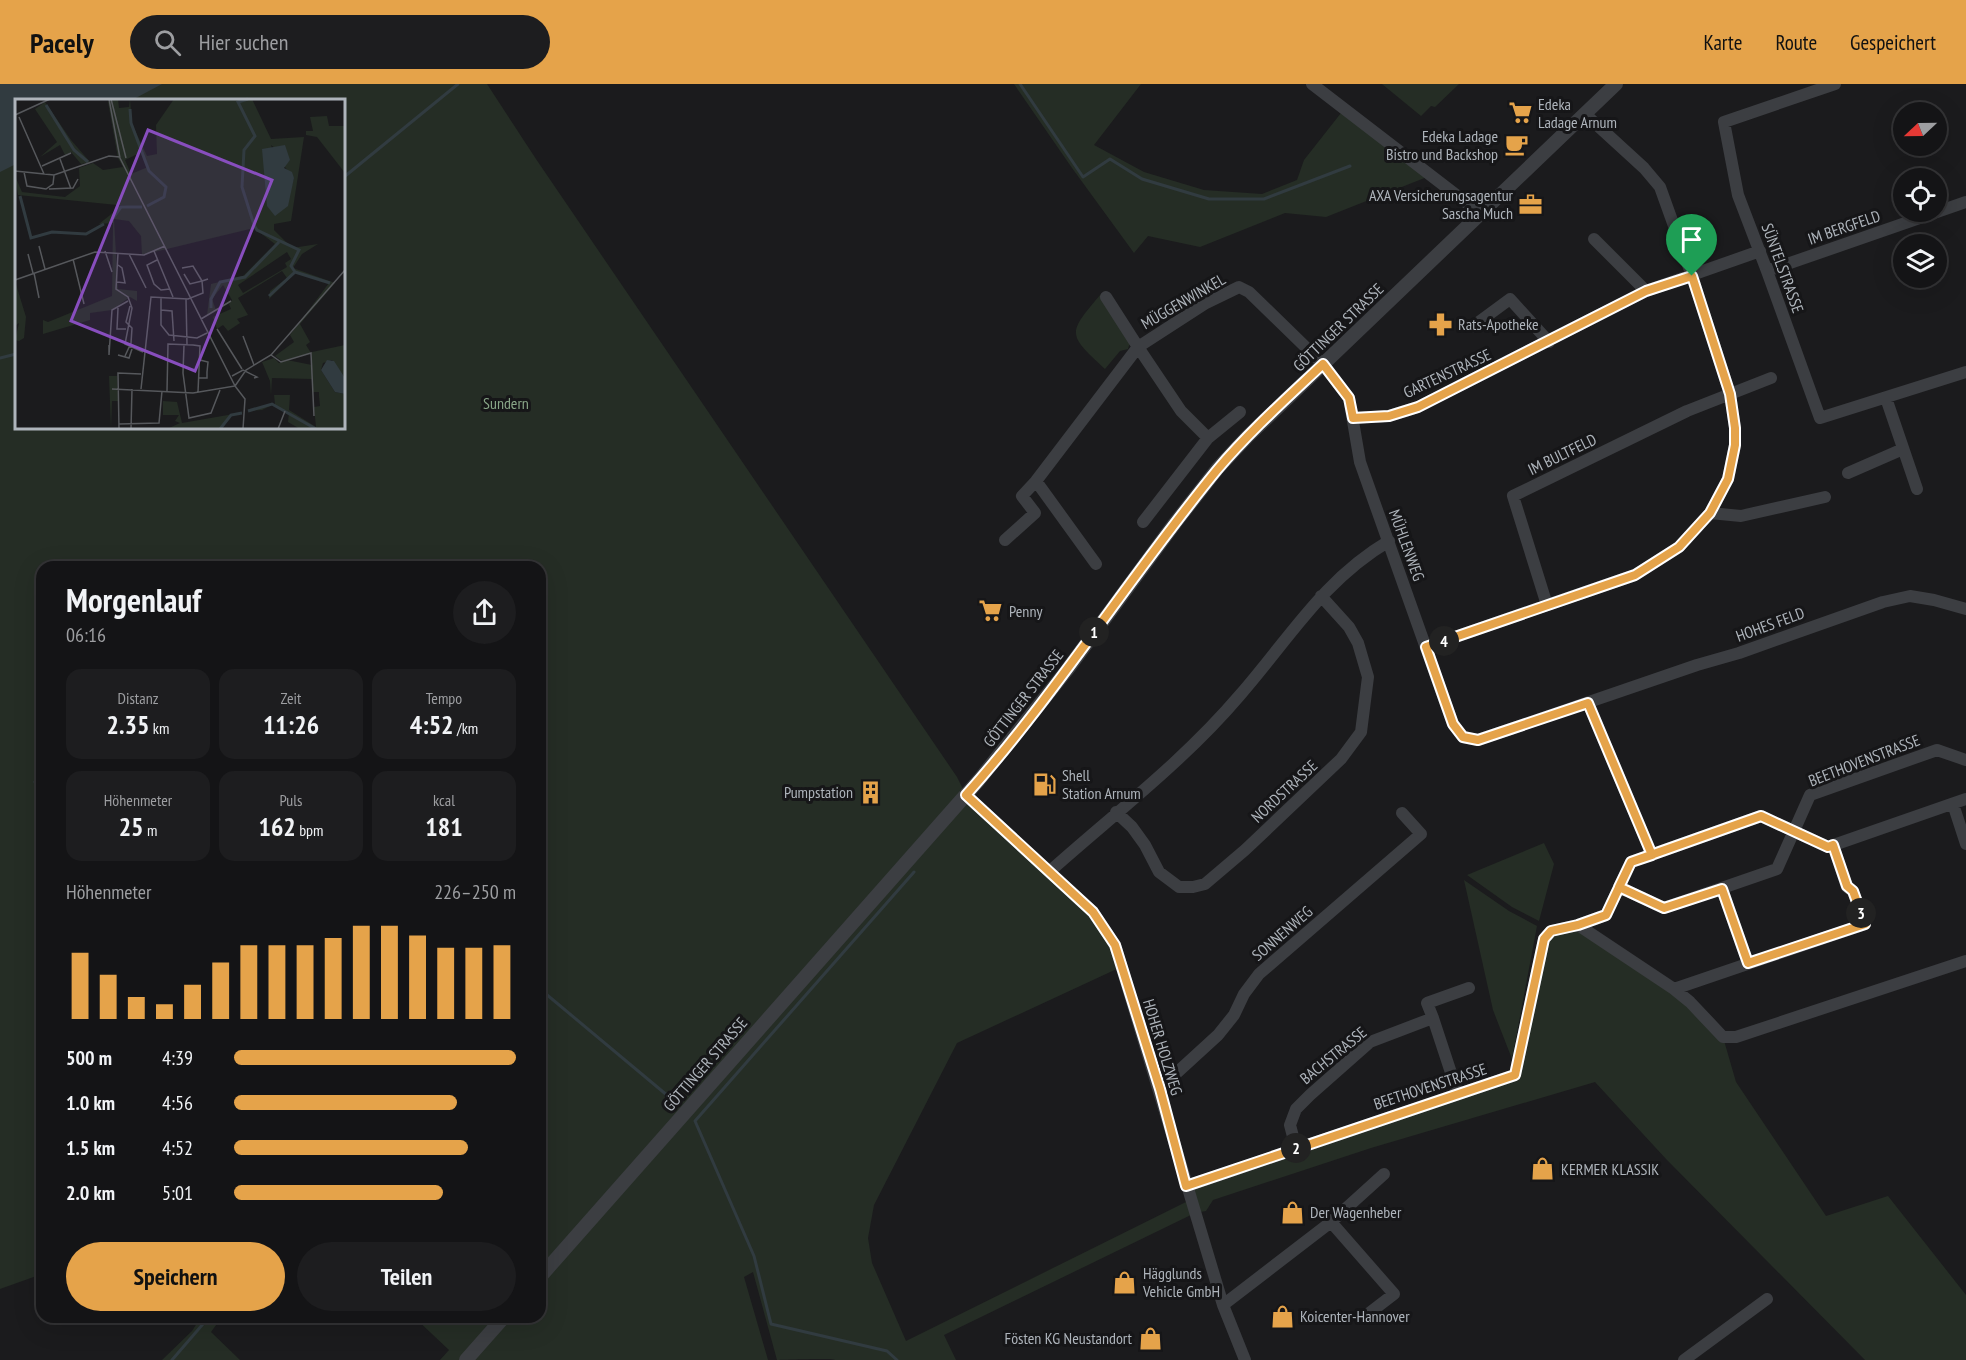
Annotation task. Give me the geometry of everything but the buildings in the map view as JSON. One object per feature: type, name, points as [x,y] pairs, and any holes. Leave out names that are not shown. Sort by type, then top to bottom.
[{"type":"street","points":[[1312,84],[1481,214]]},
{"type":"street","name":"GÖTTINGER STRASSE","points":[[546,1270],[966,795],[1056,684],[1160,542],[1218,468],[1247,437],[1616,84]]},
{"type":"street","name":"SÜNTELSTRASSE","points":[[1835,84],[1724,122],[1738,195],[1820,418],[1886,398]]},
{"type":"street","points":[[1426,647],[1635,575],[1679,547],[1710,513],[1728,479],[1735,428],[1730,394],[1692,276],[1660,187],[1644,168],[1585,114]]},
{"type":"street","name":"IM BERGFELD","points":[[1767,271],[1966,202]]},
{"type":"street","points":[[1594,239],[1646,291]]},
{"type":"street","name":"GARTENSTRASSE","points":[[1353,418],[1389,416],[1418,407],[1646,291],[1760,251]]},
{"type":"street","name":"MÜGGENWINKEL","points":[[1035,513],[1022,496],[1138,347],[1206,303],[1239,287],[1249,292],[1323,364]]},
{"type":"street","name":"MÜGGENWINKEL","points":[[1106,297],[1181,411],[1208,438]]},
{"type":"street","name":"GARTENSTRASSE","points":[[1472,327],[1510,299],[1549,342]]},
{"type":"street","name":"MÜHLENWEG","points":[[1323,364],[1349,398],[1360,462],[1453,724],[1463,737]]},
{"type":"street","points":[[1917,489],[1886,398],[1966,372]]},
{"type":"street","name":"IM BULTFELD","points":[[1547,605],[1514,496],[1687,411],[1772,378]]},
{"type":"street","points":[[1143,522],[1208,438],[1240,412]]},
{"type":"street","points":[[1848,473],[1903,449]]},
{"type":"street","points":[[1036,480],[1096,564]]},
{"type":"street","points":[[1710,513],[1741,516],[1825,497]]},
{"type":"street","points":[[1005,540],[1050,500]]},
{"type":"street","points":[[1049,872],[1170,767],[1240,696],[1321,596],[1359,560],[1389,541]]},
{"type":"street","name":"NORDSTRASSE","points":[[1116,812],[1132,826],[1159,872],[1179,887],[1193,887],[1205,884],[1245,850],[1341,759],[1361,732],[1368,677],[1358,643],[1349,627],[1321,596]]},
{"type":"street","name":"HOHES FELD","points":[[1463,737],[1478,740],[1697,665],[1739,653],[1883,602],[1910,596],[1966,609]]},
{"type":"street","points":[[1588,703],[1652,855]]},
{"type":"street","name":"BEETHOVENSTRASSE","points":[[1794,831],[1810,795],[1937,750],[1966,760]]},
{"type":"street","name":"HOHER HOLZWEG","points":[[966,795],[1093,912],[1115,945],[1223,1305],[1245,1360]]},
{"type":"street","points":[[1674,989],[1865,924],[1853,891],[1847,886],[1833,845],[1966,799]]},
{"type":"street","points":[[1953,804],[1966,844]]},
{"type":"street","name":"SONNENWEG","points":[[1160,1089],[1218,1035],[1234,1015],[1244,994],[1259,974],[1421,834],[1402,813]]},
{"type":"street","name":"BEETHOVENSTRASSE","points":[[1186,1186],[1515,1075],[1544,939],[1551,931],[1606,915],[1631,862],[1761,816],[1828,847],[1833,845]]},
{"type":"street","points":[[1619,887],[1664,908],[1777,869],[1794,831]]},
{"type":"street","points":[[1722,889],[1748,963]]},
{"type":"street","points":[[1578,925],[1674,989],[1690,1002],[1723,1037],[1736,1037],[1966,961]]},
{"type":"street","points":[[1458,1094],[1427,1003],[1469,988]]},
{"type":"street","name":"BACHSTRASSE","points":[[1296,1148],[1290,1125],[1296,1108],[1370,1042],[1433,1018]]},
{"type":"street","points":[[1223,1305],[1330,1222],[1384,1174]]},
{"type":"street","points":[[1330,1222],[1394,1294],[1368,1314]]},
{"type":"street","points":[[1684,1360],[1767,1299]]},
{"type":"street","points":[[466,1360],[499,1323]]},
{"type":"green space","name":"Sundern","points":[[39,84],[487,84],[957,777],[966,795],[1093,912],[1121,967],[957,1043],[874,1205],[868,1238],[872,1263],[906,1341],[1190,1200],[1187,1186],[1515,1075],[1544,939],[1578,925],[1674,989],[1723,1037],[1736,1082],[1826,1216],[1888,1196],[1966,1295],[1966,1360],[1865,1360],[1667,1160],[1595,1082],[1371,1148],[1213,1200],[1206,1211],[1195,1213],[944,1335],[956,1360],[777,1360],[753,1272],[744,1277],[768,1360],[440,1360],[449,1350],[420,1323],[546,1323],[546,561],[36,561],[36,1276],[0,1289],[0,99]]},
{"type":"green space","points":[[1014,84],[1141,84],[1094,145],[1144,172],[1204,190],[1262,194],[1297,180],[1304,160],[1341,113],[1427,177],[1326,217],[1285,213],[1200,247],[1148,236],[1134,253]]},
{"type":"green space","points":[[1382,84],[1459,84],[1435,107],[1431,106],[1421,116]]},
{"type":"green space","points":[[1101,294],[1131,339],[1128,349],[1120,351],[1105,369],[1084,348],[1076,333],[1082,318]]},
{"type":"green space","points":[[1544,843],[1554,864],[1539,921],[1512,907],[1467,875]]},
{"type":"green space","points":[[1464,880],[1509,911],[1537,926],[1512,1059],[1493,1010]]},
{"type":"green space","points":[[197,1323],[218,1323],[211,1332],[240,1360],[162,1360]]},
{"type":"shaded area","points":[[0,84],[162,84],[134,99],[15,99],[15,164],[0,172]]},
{"type":"waterway","points":[[345,176],[458,84]]},
{"type":"waterway","points":[[1020,84],[1083,177],[1110,159],[1142,179],[1209,199],[1264,199],[1350,166]]},
{"type":"waterway","points":[[0,358],[15,354]]},
{"type":"waterway","points":[[897,1360],[887,1351],[771,1324],[754,1256],[695,1121],[914,872]]},
{"type":"waterway","points":[[546,994],[674,1101]]},
{"type":"waterway","points":[[172,1360],[204,1323]]},
{"type":"place","name":"Edeka Ladage Arnum","points":[[1520,113]]},
{"type":"place","name":"Edeka Ladage Bistro und Backshop","points":[[1516,145]]},
{"type":"place","name":"AXA Versicherungsagentur Sascha Much","points":[[1531,204]]},
{"type":"place","name":"Rats-Apotheke","points":[[1440,324]]},
{"type":"place","name":"Penny","points":[[991,611]]},
{"type":"place","name":"Shell Station Arnum","points":[[1044,784]]},
{"type":"place","name":"Pumpstation","points":[[871,792]]},
{"type":"place","name":"KERMER KLASSIK","points":[[1543,1169]]},
{"type":"place","name":"Der Wagenheber","points":[[1292,1212]]},
{"type":"place","name":"Hägglunds Vehicle GmbH","points":[[1125,1282]]},
{"type":"place","name":"Koicenter-Hannover","points":[[1282,1316]]},
{"type":"place","name":"Fösten KG Neustandort","points":[[1150,1338]]},
{"type":"route","points":[[1692,276],[1646,291],[1418,407],[1389,416],[1353,418],[1349,398],[1323,364],[1218,468],[1056,684],[966,795],[1093,912],[1115,945],[1160,1089],[1186,1186],[1515,1075],[1544,939],[1551,931],[1606,915],[1619,887],[1631,862],[1652,855],[1761,816],[1828,847],[1833,845],[1847,886],[1853,891],[1865,924],[1748,963],[1722,889],[1664,908],[1619,887],[1631,862],[1652,855],[1588,703],[1478,740],[1463,737],[1453,724],[1426,647],[1635,575],[1679,547],[1710,513],[1728,479],[1735,445],[1734,413],[1692,276]]}]
